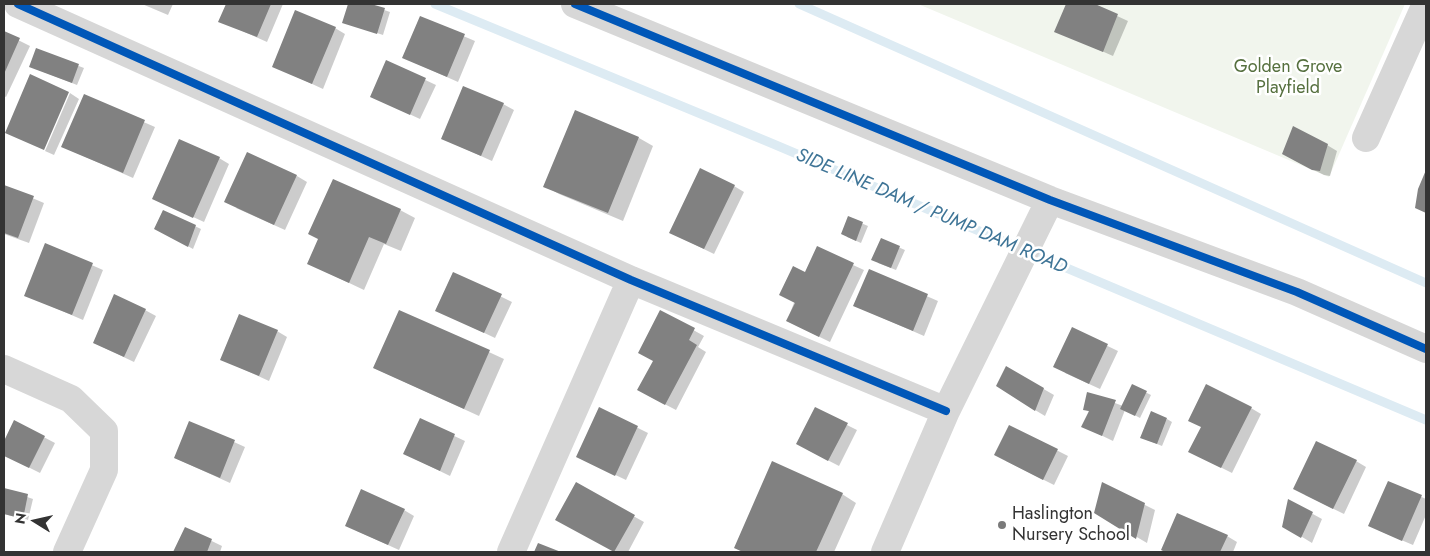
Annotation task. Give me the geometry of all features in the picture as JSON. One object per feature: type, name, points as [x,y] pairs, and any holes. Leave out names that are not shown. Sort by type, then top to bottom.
[{"type":"street","points":[[18,4],[631,280],[946,412]]},
{"type":"street","points":[[574,4],[1050,200],[1297,292],[1426,349]]},
{"type":"street","points":[[1366,138],[1426,4]]},
{"type":"street","points":[[885,552],[946,412],[1050,200]]},
{"type":"street","points":[[511,552],[631,280]]},
{"type":"street","points":[[4,369],[71,399],[104,431],[104,470],[67,552]]},
{"type":"green space","name":"Golden Grove Playfield","points":[[918,4],[1405,4],[1329,177]]},
{"type":"building","points":[[226,4],[271,4],[257,37],[218,22]]},
{"type":"building","points":[[348,4],[371,4],[385,8],[377,34],[342,23]]},
{"type":"building","points":[[1066,4],[1095,4],[1118,14],[1103,52],[1054,32]]},
{"type":"building","points":[[295,10],[336,27],[312,84],[272,67]]},
{"type":"building","points":[[420,16],[465,34],[447,77],[402,58]]},
{"type":"building","points":[[4,31],[20,38],[4,74]]},
{"type":"building","points":[[36,48],[79,64],[72,83],[29,67]]},
{"type":"building","points":[[386,60],[426,78],[410,115],[370,97]]},
{"type":"building","points":[[30,74],[69,92],[44,150],[5,133]]},
{"type":"building","points":[[463,86],[504,103],[481,156],[441,139]]},
{"type":"building","points":[[84,94],[145,120],[123,173],[61,147]]},
{"type":"building","points":[[575,110],[639,137],[608,213],[543,187]]},
{"type":"building","points":[[1293,126],[1328,144],[1320,171],[1312,170],[1282,154]]},
{"type":"building","points":[[179,139],[220,157],[193,218],[152,199]]},
{"type":"building","points":[[247,152],[297,175],[274,225],[224,202]]},
{"type":"building","points":[[700,168],[735,185],[704,249],[669,233]]},
{"type":"building","points":[[1426,170],[1426,213],[1415,208],[1418,189]]},
{"type":"building","points":[[333,179],[401,209],[386,244],[369,237],[349,283],[307,264],[318,239],[308,234]]},
{"type":"building","points":[[4,185],[34,196],[18,238],[4,233]]},
{"type":"building","points":[[163,210],[196,225],[188,247],[154,229]]},
{"type":"building","points":[[848,216],[863,222],[856,241],[841,234]]},
{"type":"building","points":[[881,238],[900,246],[891,268],[871,260]]},
{"type":"building","points":[[45,243],[93,263],[72,315],[24,296]]},
{"type":"building","points":[[817,246],[854,263],[819,337],[786,321],[795,303],[779,295],[793,266],[805,272]]},
{"type":"building","points":[[869,269],[928,294],[913,331],[853,306]]},
{"type":"building","points":[[453,272],[502,294],[484,333],[435,311]]},
{"type":"building","points":[[114,294],[146,309],[124,357],[93,343]]},
{"type":"building","points":[[399,310],[490,350],[464,409],[373,368]]},
{"type":"building","points":[[660,310],[695,328],[689,340],[697,345],[665,405],[637,390],[653,361],[638,353]]},
{"type":"building","points":[[239,314],[278,330],[259,376],[220,360]]},
{"type":"building","points":[[1072,327],[1108,344],[1089,384],[1053,367]]},
{"type":"building","points":[[1006,366],[1044,388],[1035,411],[996,386]]},
{"type":"building","points":[[1132,384],[1147,391],[1135,416],[1120,409]]},
{"type":"building","points":[[1206,384],[1252,407],[1221,468],[1188,452],[1201,427],[1188,421]]},
{"type":"building","points":[[1087,392],[1116,400],[1102,436],[1081,427],[1089,411],[1083,410]]},
{"type":"building","points":[[599,407],[638,426],[615,476],[576,457]]},
{"type":"building","points":[[815,407],[848,423],[828,461],[796,444]]},
{"type":"building","points":[[1151,411],[1167,418],[1157,444],[1140,438]]},
{"type":"building","points":[[420,418],[455,434],[440,471],[403,454]]},
{"type":"building","points":[[14,420],[45,436],[29,468],[4,456],[4,441]]},
{"type":"building","points":[[189,421],[235,440],[220,478],[174,458]]},
{"type":"building","points":[[1009,425],[1058,449],[1043,480],[994,455]]},
{"type":"building","points":[[1316,441],[1357,460],[1333,509],[1293,489]]},
{"type":"building","points":[[772,461],[843,493],[816,552],[743,552],[734,548]]},
{"type":"building","points":[[1388,481],[1422,495],[1402,541],[1368,526]]},
{"type":"building","points":[[576,482],[635,515],[614,552],[555,520]]},
{"type":"building","points":[[1102,482],[1145,503],[1136,539],[1094,513]]},
{"type":"building","points":[[4,488],[28,494],[23,519],[4,514]]},
{"type":"building","points":[[361,489],[405,509],[388,545],[345,526]]},
{"type":"building","points":[[1288,499],[1313,512],[1301,538],[1282,527]]},
{"type":"building","points":[[1177,513],[1228,535],[1220,552],[1165,552],[1161,550]]},
{"type":"building","points":[[185,527],[212,539],[207,552],[173,552]]},
{"type":"building","points":[[538,543],[561,552],[534,552]]},
{"type":"waterway","name":"SIDE LINE DAM / PUMP DAM ROAD","points":[[435,4],[771,143],[1426,420]]},
{"type":"waterway","points":[[799,4],[1426,283]]},
{"type":"cycle path","points":[[18,4],[631,280],[946,411]]},
{"type":"cycle path","points":[[575,4],[1050,200],[1297,292],[1426,349]]},
{"type":"place","name":"Haslington Nursery School","points":[[1002,525]]}]
